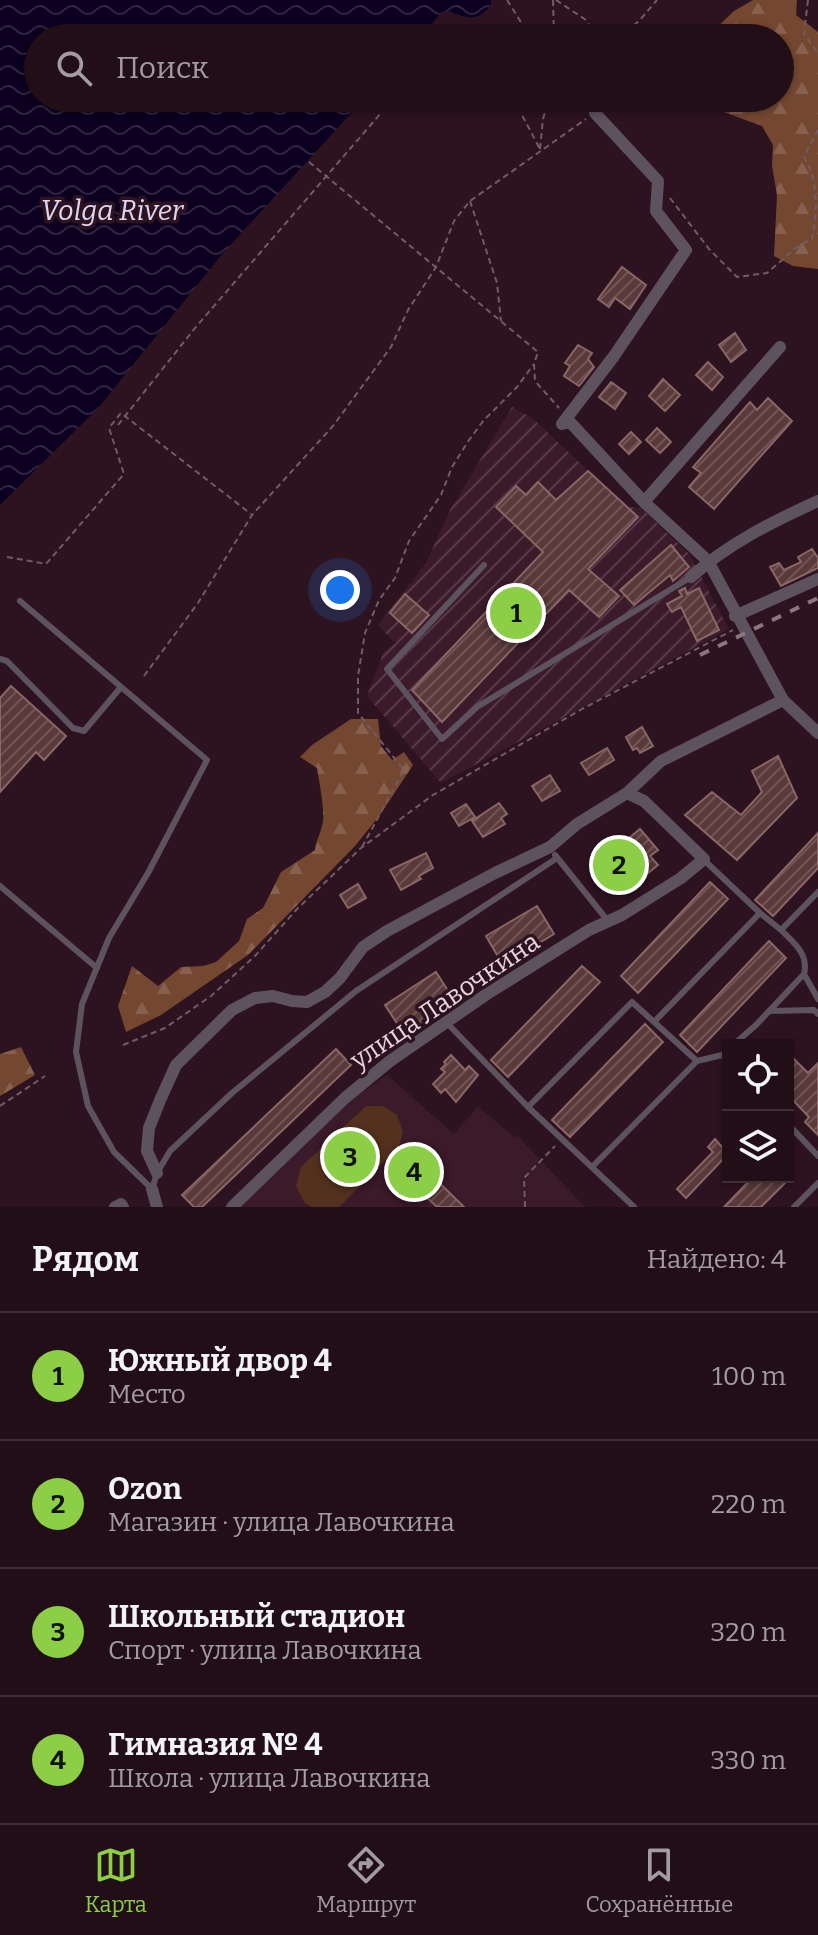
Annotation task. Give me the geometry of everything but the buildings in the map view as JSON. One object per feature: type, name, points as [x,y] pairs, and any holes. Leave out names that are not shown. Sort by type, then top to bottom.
[{"type":"street","points":[[595,113],[658,181],[656,211],[686,250],[614,356],[562,424],[570,422],[644,502],[708,561],[783,700],[818,733]]},
{"type":"street","points":[[644,502],[780,347]]},
{"type":"street","points":[[691,577],[708,561],[751,532],[818,501]]},
{"type":"street","points":[[738,620],[818,579]]},
{"type":"street","points":[[157,1173],[147,1151],[149,1128],[176,1065],[232,1010],[255,998],[273,996],[307,1002],[325,992],[340,978],[363,947],[387,931],[495,873],[553,852],[577,824],[627,793],[661,761],[783,700]]},
{"type":"street","points":[[627,793],[644,801],[704,859]]},
{"type":"street","name":"улица Лавочкина","points":[[232,1207],[345,1098],[390,1061],[589,930],[622,915],[681,878],[704,859]]},
{"type":"street","points":[[152,1189],[157,1207]]},
{"type":"street","points":[[115,1207],[121,1204],[123,1207]]},
{"type":"lane","points":[[484,565],[387,669],[442,739],[477,707],[691,577]]},
{"type":"lane","points":[[20,601],[207,760],[148,873],[109,938],[82,1004],[76,1052],[88,1106],[114,1152],[152,1189],[170,1151],[232,1093],[356,991],[553,852],[608,921]]},
{"type":"lane","points":[[0,659],[7,661],[73,728],[84,731],[121,687]]},
{"type":"lane","points":[[704,859],[800,949],[807,965],[804,974],[739,1039]]},
{"type":"lane","points":[[0,886],[97,968]]},
{"type":"lane","points":[[781,930],[818,892]]},
{"type":"lane","points":[[654,1022],[760,913]]},
{"type":"lane","points":[[804,974],[818,999]]},
{"type":"lane","points":[[528,1107],[632,1002],[697,1061]]},
{"type":"lane","points":[[769,1011],[814,1010],[818,1014]]},
{"type":"lane","points":[[446,1022],[528,1107],[634,1207]]},
{"type":"lane","points":[[592,1167],[697,1061],[722,1055]]},
{"type":"lane","points":[[794,1130],[818,1156]]},
{"type":"lane","points":[[794,1207],[818,1183]]},
{"type":"path","points":[[507,0],[522,24]]},
{"type":"path","points":[[554,0],[554,24]]},
{"type":"path","points":[[554,0],[588,24]]},
{"type":"path","points":[[635,24],[657,0]]},
{"type":"path","points":[[808,0],[804,34],[818,53]]},
{"type":"path","points":[[118,425],[195,328],[382,112]]},
{"type":"path","points":[[520,112],[540,151]]},
{"type":"path","points":[[540,151],[545,112]]},
{"type":"path","points":[[144,676],[198,603],[252,515],[333,426],[391,347],[408,310],[436,267],[454,221],[470,201],[595,113]]},
{"type":"path","points":[[658,181],[709,249],[737,277],[767,273],[797,247],[812,239],[817,219],[817,192],[814,169],[804,157],[818,130]]},
{"type":"path","points":[[309,162],[538,352],[534,364],[517,387],[484,420],[452,467],[441,495],[409,541],[395,578],[379,600],[365,633],[358,676],[358,713],[404,770],[361,848]]},
{"type":"path","points":[[470,201],[497,283],[501,322]]},
{"type":"path","points":[[534,364],[535,381],[567,417]]},
{"type":"path","points":[[7,557],[46,564],[124,474],[109,428],[121,413],[252,515]]},
{"type":"path","points":[[123,1045],[165,1028],[211,996],[255,956],[297,909],[361,848],[433,795],[738,620]]},
{"type":"path","points":[[0,1106],[45,1076]]},
{"type":"path","points":[[525,1207],[524,1178],[562,1139]]},
{"type":"shaded area","points":[[512,407],[531,417],[627,507],[641,508],[689,554],[729,629],[441,783],[367,696],[384,651],[395,643],[378,625],[426,563],[450,510]]},
{"type":"shaded area","points":[[387,1075],[454,1134],[478,1106],[514,1137],[517,1135],[585,1207],[240,1207],[353,1098]]},
{"type":"shaded area","points":[[366,1106],[383,1106],[397,1115],[403,1131],[399,1147],[339,1207],[311,1207],[304,1202],[296,1186],[301,1167]]},
{"type":"green space","points":[[753,0],[797,0],[796,15],[818,32],[818,269],[793,266],[774,256],[777,195],[772,166],[773,145],[762,126],[724,112],[794,112],[794,24],[721,24],[734,11]]},
{"type":"green space","points":[[351,719],[378,719],[381,746],[392,760],[404,752],[413,765],[380,815],[355,846],[248,955],[161,1015],[126,1032],[118,1006],[132,966],[158,986],[181,967],[216,962],[239,941],[247,919],[263,908],[281,872],[315,850],[323,821],[321,789],[317,768],[300,757],[312,745]]},
{"type":"green space","points":[[21,1047],[35,1075],[0,1096],[0,1054]]},
{"type":"water","name":"Volga River","points":[[0,0],[491,0],[491,5],[481,15],[466,17],[448,11],[440,14],[432,24],[24,24],[24,112],[352,112],[223,253],[99,407],[0,505]]},
{"type":"railway","points":[[700,655],[818,598]]},
{"type":"place","name":"Южный двор 4","points":[[516,613]]},
{"type":"place","name":"Ozon","points":[[619,865]]},
{"type":"place","name":"Школьный стадион","points":[[350,1157]]},
{"type":"place","name":"Гимназия № 4","points":[[414,1172]]}]
